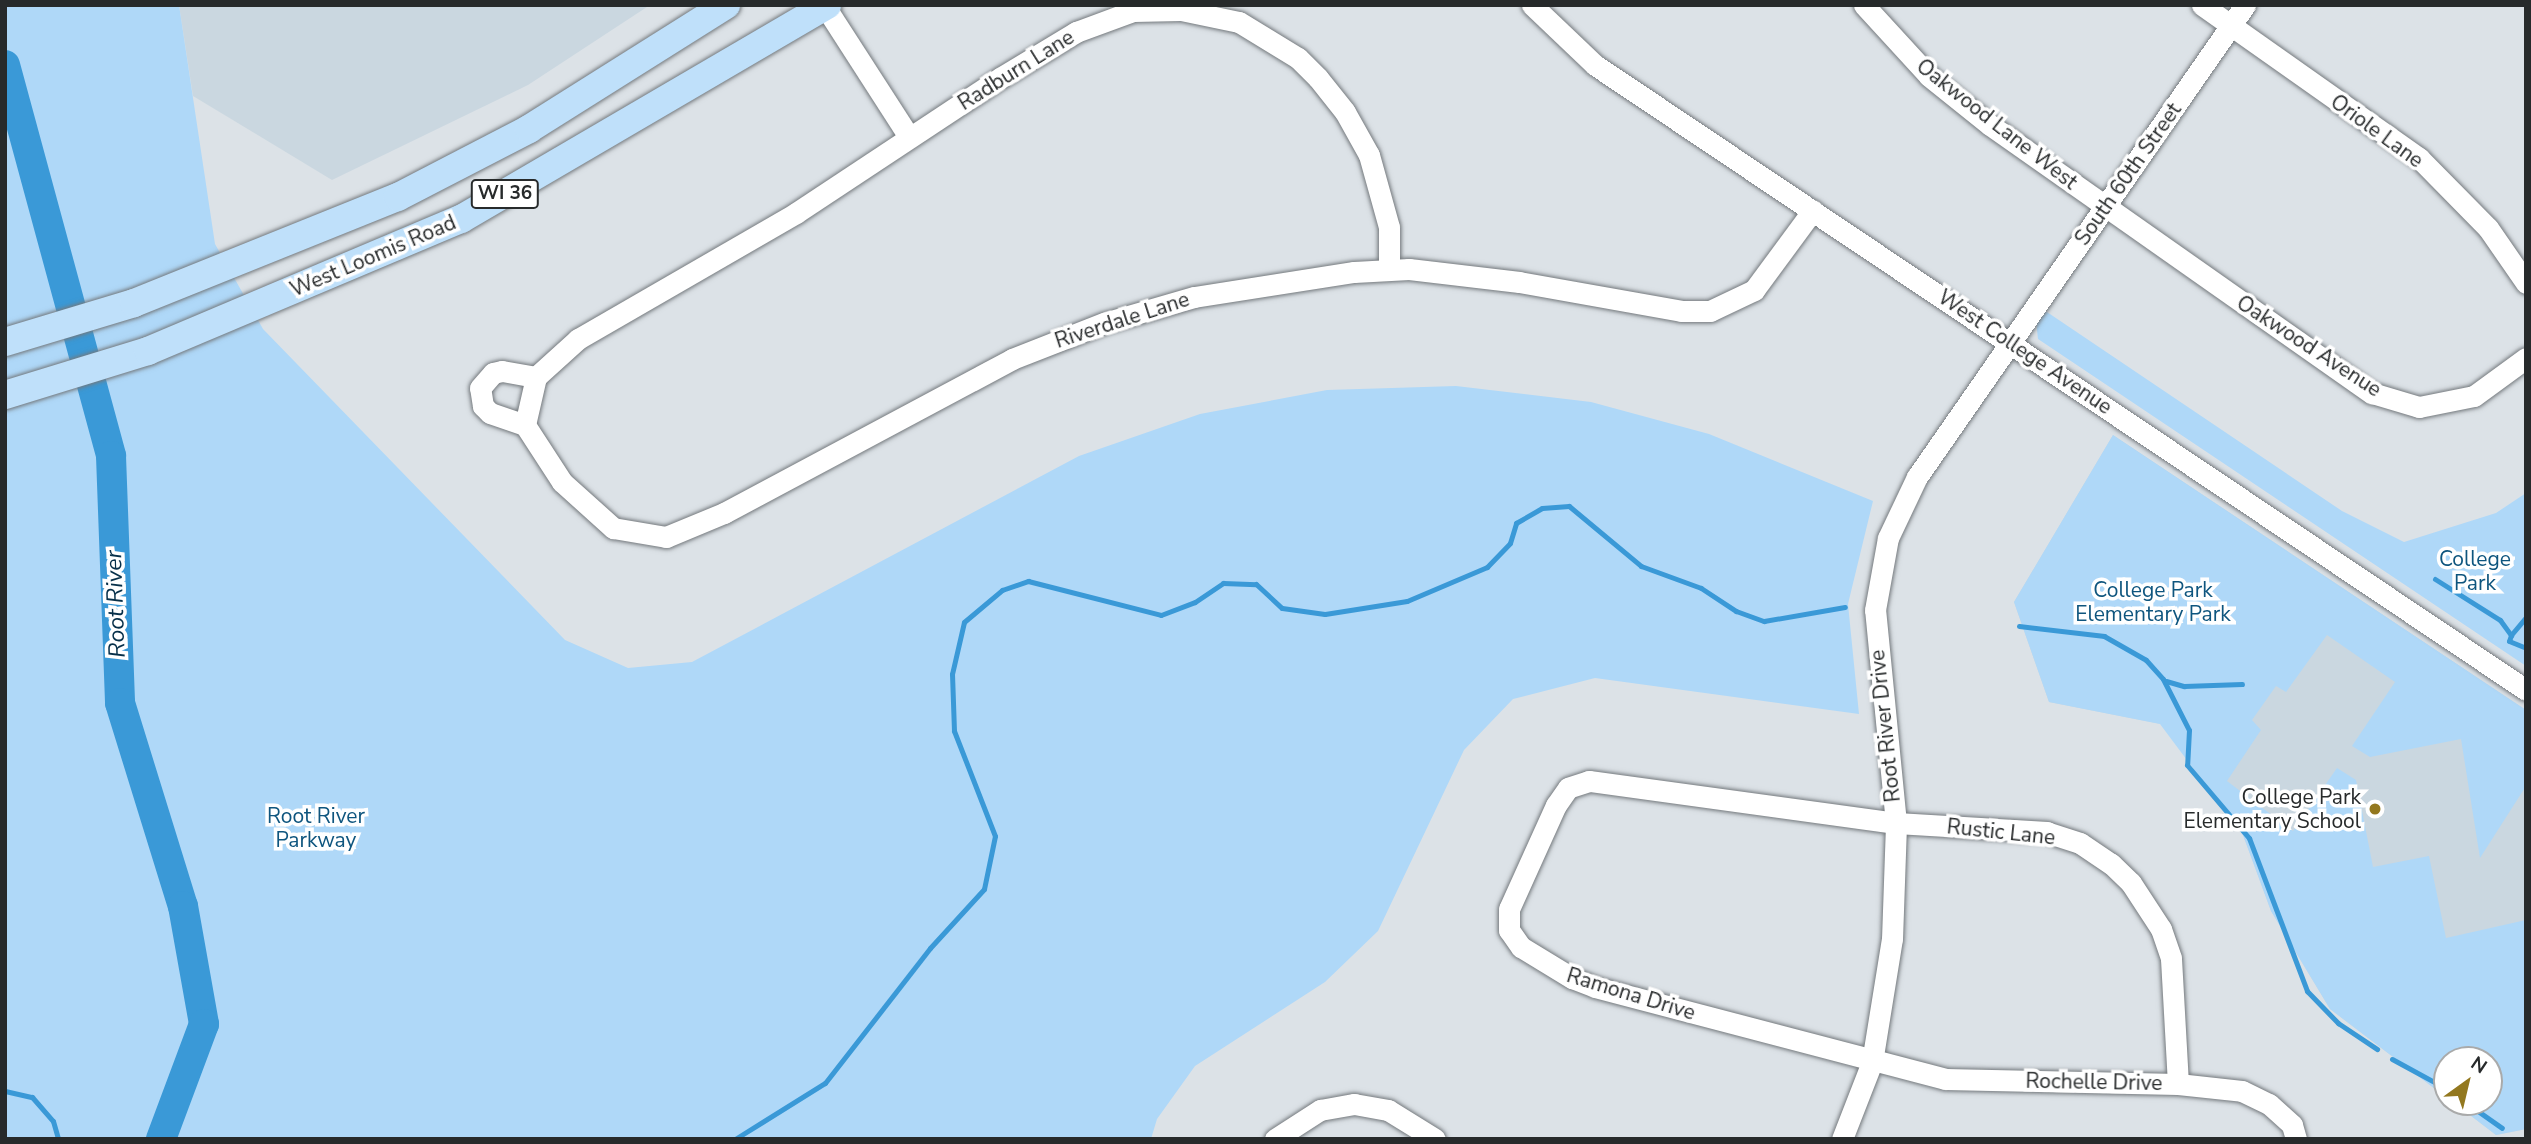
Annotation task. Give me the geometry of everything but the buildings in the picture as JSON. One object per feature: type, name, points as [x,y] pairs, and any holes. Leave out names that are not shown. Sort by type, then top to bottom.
[{"type":"main road","name":"WI 36","points":[[5,342],[142,300],[398,197],[529,129],[726,5]]},
{"type":"main road","name":"West Loomis Road","points":[[5,395],[165,344],[461,219],[825,6]]},
{"type":"street","name":"West College Avenue","points":[[1532,5],[1595,65],[2526,690]]},
{"type":"street","name":"Oakwood Lane West","points":[[1864,5],[1929,76],[2105,208]]},
{"type":"street","name":"Oriole Lane","points":[[2202,5],[2419,158],[2488,228],[2526,283]]},
{"type":"street","name":"South 60th Street","points":[[2010,343],[2245,5]]},
{"type":"street","points":[[825,6],[909,137]]},
{"type":"street","name":"Radburn Lane","points":[[536,377],[578,339],[796,213],[909,137],[1076,32],[1133,12],[1181,10],[1239,22],[1298,58],[1345,112],[1369,155],[1389,227],[1389,270]]},
{"type":"street","name":"Oakwood Avenue","points":[[2105,208],[2372,393],[2419,407],[2474,396],[2526,358]]},
{"type":"street","name":"Riverdale Lane","points":[[526,425],[562,482],[598,517],[630,534],[666,537],[724,513],[964,382],[1092,327],[1194,297],[1389,270],[1519,282],[1681,311],[1710,311],[1754,290],[1813,210]]},
{"type":"street","name":"Root River Drive","points":[[1842,1139],[1872,1062],[1892,939],[1896,823],[1876,652],[1875,610],[1885,549],[1917,477],[2010,343]]},
{"type":"street","points":[[502,371],[536,377],[526,425],[490,413],[483,406],[480,388],[493,373],[502,371]]},
{"type":"street","name":"Ramona Drive","points":[[1872,1062],[1572,978],[1521,947],[1509,930],[1509,909],[1556,805],[1568,788],[1589,781],[1896,823]]},
{"type":"street","name":"Rustic Lane","points":[[1896,823],[2047,832],[2080,844],[2111,864],[2146,903],[2171,958],[2178,1084]]},
{"type":"street","name":"Rochelle Drive","points":[[1872,1062],[1945,1079],[2178,1084],[2242,1091],[2269,1104],[2292,1125],[2296,1139]]},
{"type":"street","points":[[1275,1139],[1320,1111],[1354,1104],[1388,1110],[1436,1139]]},
{"type":"shaded area","points":[[179,5],[650,5],[528,85],[332,180],[193,96]]},
{"type":"shaded area","name":"College Park Elementary Park","points":[[2113,435],[2526,710],[2526,1129],[2496,1135],[2471,1116],[2503,1116],[2503,1046],[2433,1046],[2433,1087],[2330,1009],[2271,911],[2243,835],[2161,724],[2049,702],[2014,602]]},
{"type":"green space","name":"Root River Parkway","points":[[5,5],[179,5],[215,244],[263,329],[565,640],[628,668],[692,662],[1079,456],[1200,414],[1327,390],[1456,386],[1591,402],[1709,434],[1873,501],[1848,604],[1859,714],[1595,678],[1513,699],[1464,750],[1378,931],[1325,982],[1195,1066],[1157,1119],[1151,1139],[5,1139]]},
{"type":"green space","name":"College Park","points":[[2044,310],[2342,511],[2404,542],[2496,513],[2526,493],[2526,666],[2038,339],[2036,321]]},
{"type":"green space","name":"College Park Elementary Park","points":[[2113,435],[2526,710],[2526,786],[2480,858],[2461,739],[2370,757],[2352,746],[2395,682],[2327,635],[2286,692],[2276,686],[2252,720],[2261,730],[2227,781],[2293,831],[2337,768],[2356,780],[2373,867],[2429,856],[2446,938],[2526,920],[2526,1129],[2496,1135],[2471,1116],[2503,1116],[2503,1046],[2433,1046],[2433,1087],[2330,1009],[2271,911],[2243,835],[2160,724],[2049,702],[2014,602]]},
{"type":"waterway","name":"Root River","points":[[5,65],[111,456],[120,703],[183,906],[204,1024],[161,1139]]},
{"type":"waterway","points":[[735,1139],[825,1083],[930,948],[984,889],[995,836],[954,731],[952,674],[964,622],[1002,590],[1028,581],[1161,615],[1195,602],[1223,583],[1256,584],[1282,608],[1325,614],[1407,601],[1487,567],[1510,543],[1516,523],[1542,508],[1569,506],[1641,566],[1701,588],[1736,611],[1764,621],[1845,607]]},
{"type":"waterway","points":[[2435,579],[2500,620],[2511,635],[2509,641],[2526,648]]},
{"type":"waterway","points":[[2511,635],[2526,617]]},
{"type":"waterway","points":[[2019,626],[2104,636],[2146,660],[2163,679],[2189,730],[2187,765],[2249,838],[2307,991],[2338,1023],[2377,1049]]},
{"type":"waterway","points":[[2166,681],[2184,686],[2242,684]]},
{"type":"waterway","points":[[2392,1059],[2433,1081]]},
{"type":"waterway","points":[[5,1091],[32,1097],[53,1121],[58,1139]]},
{"type":"waterway","points":[[2485,1116],[2502,1128]]},
{"type":"place","name":"College Park Elementary School","points":[[2375,809]]}]
